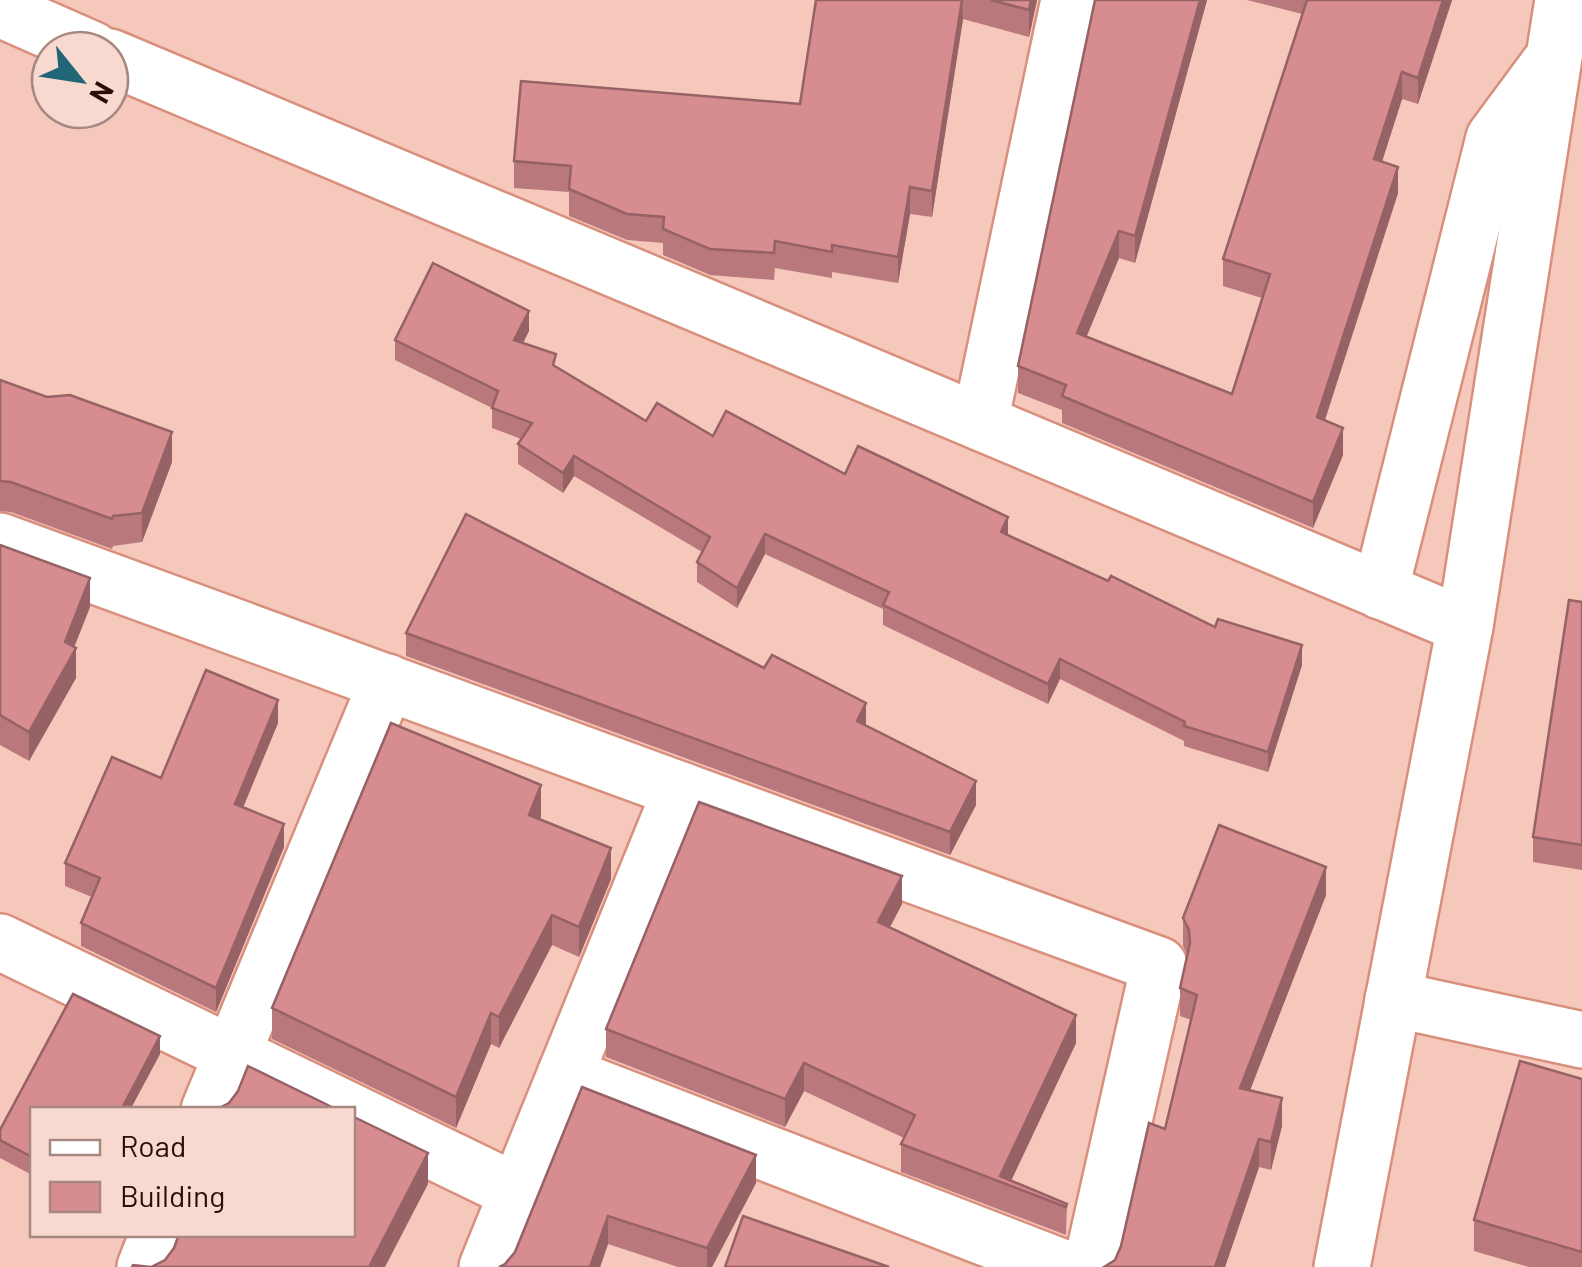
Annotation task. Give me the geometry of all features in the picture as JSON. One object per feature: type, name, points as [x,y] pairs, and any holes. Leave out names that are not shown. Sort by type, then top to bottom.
[{"type":"street","points":[[980,422],[1069,0]]},
{"type":"street","points":[[1342,1267],[1466,626],[1563,0]]},
{"type":"street","points":[[0,9],[48,30]]},
{"type":"street","points":[[1380,591],[1494,138],[1555,56]]},
{"type":"street","points":[[130,65],[1466,626]]},
{"type":"street","points":[[0,541],[1160,965],[1091,1267]]},
{"type":"street","points":[[210,1107],[387,682]]},
{"type":"street","points":[[487,1267],[681,790]]},
{"type":"street","points":[[0,942],[342,1107]]},
{"type":"street","points":[[1393,999],[1582,1040]]},
{"type":"street","points":[[565,1075],[1061,1267]]},
{"type":"street","points":[[355,1113],[517,1192]]},
{"type":"street","points":[[144,1267],[157,1237]]},
{"type":"building","points":[[816,0],[962,0],[932,191],[910,187],[898,257],[832,245],[832,252],[775,241],[774,253],[710,249],[663,229],[664,217],[627,214],[569,189],[571,166],[514,161],[521,81],[800,104]]},
{"type":"building","points":[[991,0],[1031,0],[1029,10]]},
{"type":"building","points":[[1095,0],[1200,0],[1135,236],[1119,231],[1077,333],[1232,394],[1270,274],[1223,259],[1307,0],[1443,0],[1418,78],[1402,72],[1374,159],[1398,167],[1317,417],[1343,428],[1313,502],[1062,396],[1066,385],[1018,366]]},
{"type":"building","points":[[433,263],[529,311],[514,340],[556,354],[553,365],[646,421],[657,403],[713,436],[726,411],[845,474],[858,446],[1008,517],[1001,532],[1108,581],[1111,576],[1215,627],[1218,619],[1302,645],[1268,752],[1184,726],[1185,722],[1060,659],[1048,684],[883,605],[889,592],[765,534],[737,588],[697,562],[710,537],[574,456],[563,473],[518,444],[532,423],[492,408],[498,391],[395,340]]},
{"type":"building","points":[[0,380],[47,397],[70,395],[172,432],[142,513],[112,519],[0,481]]},
{"type":"building","points":[[466,514],[764,668],[772,655],[866,703],[857,721],[976,781],[950,832],[406,633]]},
{"type":"building","points":[[0,545],[90,578],[65,642],[76,648],[29,732],[0,715]]},
{"type":"building","points":[[1569,600],[1582,602],[1582,845],[1533,837]]},
{"type":"building","points":[[206,670],[278,700],[235,804],[284,824],[216,988],[81,923],[100,878],[65,863],[112,757],[161,778]]},
{"type":"building","points":[[391,723],[541,785],[529,815],[611,848],[579,927],[552,915],[499,1017],[491,1013],[456,1097],[272,1008]]},
{"type":"building","points":[[699,802],[902,876],[878,922],[1076,1015],[1000,1176],[1067,1204],[1066,1207],[901,1144],[915,1115],[804,1063],[785,1099],[606,1029]]},
{"type":"building","points":[[1219,825],[1326,867],[1240,1088],[1282,1098],[1271,1142],[1259,1139],[1215,1267],[1104,1267],[1115,1260],[1121,1246],[1149,1123],[1165,1129],[1197,995],[1180,988],[1190,943],[1183,918]]},
{"type":"building","points":[[73,994],[160,1036],[123,1107],[30,1107],[30,1156],[0,1140],[0,1130]]},
{"type":"building","points":[[1520,1061],[1582,1079],[1582,1252],[1474,1220]]},
{"type":"building","points":[[248,1066],[332,1107],[221,1107],[238,1091]]},
{"type":"building","points":[[582,1087],[756,1155],[707,1248],[608,1216],[590,1267],[499,1267],[515,1252]]},
{"type":"building","points":[[355,1117],[428,1153],[369,1267],[151,1267],[165,1260],[178,1237],[355,1237]]},
{"type":"building","points":[[743,1216],[889,1267],[725,1267]]}]
